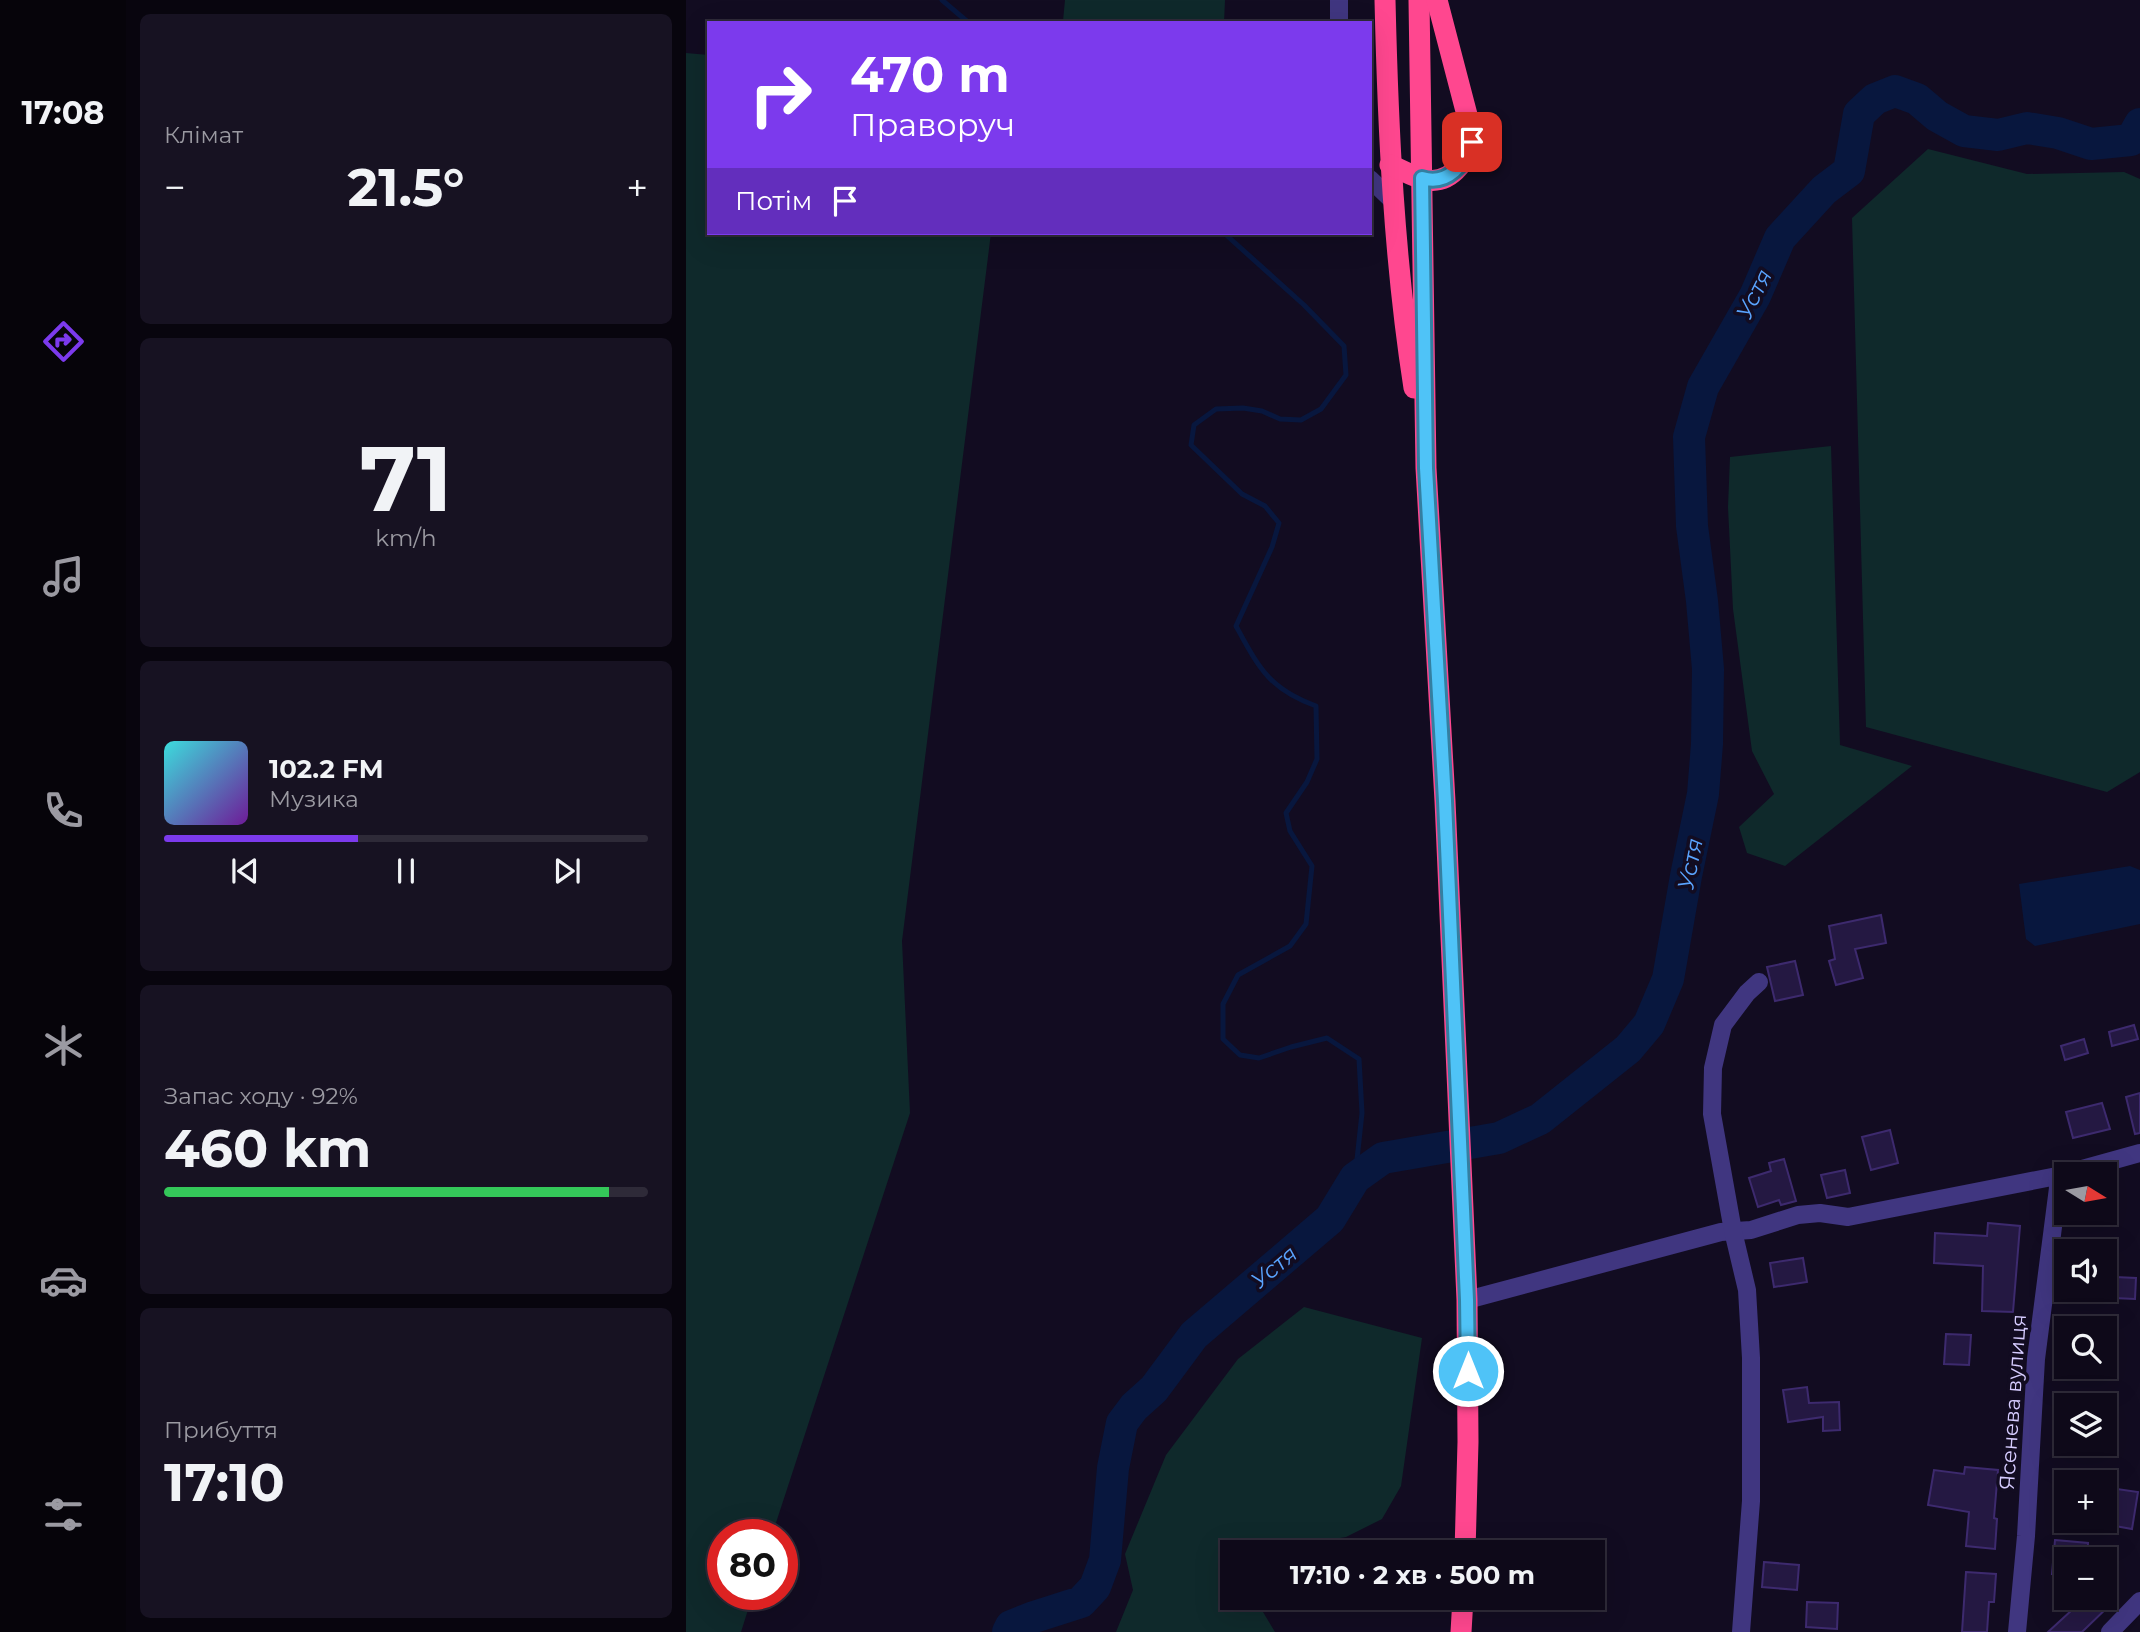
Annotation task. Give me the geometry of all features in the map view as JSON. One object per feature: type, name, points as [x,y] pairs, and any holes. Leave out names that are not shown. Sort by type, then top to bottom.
[{"type":"highway","points":[[1385,0],[1392,200],[1405,328],[1426,468]]},
{"type":"highway","points":[[1419,0],[1426,468],[1445,801],[1467,1300],[1465,1540]]},
{"type":"highway","points":[[1390,165],[1422,178],[1433,180],[1447,177],[1466,159],[1472,142],[1437,0]]},
{"type":"highway","points":[[1461,1632],[1462,1610]]},
{"type":"street","points":[[1339,0],[1339,21]]},
{"type":"street","points":[[1372,181],[1392,200]]},
{"type":"street","points":[[1741,1632],[1751,1501],[1751,1358],[1747,1290],[1733,1231],[1712,1114],[1713,1068],[1723,1025],[1747,993],[1759,982]]},
{"type":"street","points":[[2108,1162],[2140,1153]]},
{"type":"street","points":[[1467,1300],[1721,1232],[1751,1230],[1798,1215],[1820,1213],[1848,1217],[2054,1177]]},
{"type":"street","name":"Ясенева вулиця","points":[[2017,1632],[2026,1536],[2036,1359],[2054,1219]]},
{"type":"street","points":[[2109,1632],[2140,1601]]},
{"type":"green space","points":[[1065,0],[1225,0],[1224,21],[1063,21]]},
{"type":"green space","points":[[686,53],[707,55],[707,235],[991,235],[902,941],[910,1113],[777,1519],[707,1519],[707,1610],[748,1610],[741,1632],[686,1632]]},
{"type":"green space","points":[[1928,149],[2027,174],[2124,172],[2140,179],[2140,772],[2107,792],[1866,727],[1852,218]]},
{"type":"green space","points":[[1831,446],[1840,745],[1912,766],[1785,866],[1747,853],[1739,827],[1774,794],[1752,751],[1733,609],[1728,507],[1730,457]]},
{"type":"green space","points":[[1304,1307],[1422,1338],[1401,1486],[1382,1519],[1346,1537],[1328,1540],[1220,1540],[1220,1610],[1263,1610],[1275,1632],[1116,1632],[1133,1590],[1125,1554],[1166,1455],[1238,1359]]},
{"type":"water","points":[[2130,866],[2140,870],[2140,924],[2035,946],[2026,939],[2019,884]]},
{"type":"building","points":[[1881,915],[1886,943],[1855,949],[1863,978],[1836,985],[1829,961],[1835,959],[1829,926]]},
{"type":"building","points":[[1795,961],[1803,995],[1775,1001],[1767,967]]},
{"type":"building","points":[[2134,1025],[2138,1039],[2112,1046],[2109,1032]]},
{"type":"building","points":[[2084,1039],[2088,1053],[2065,1060],[2061,1046]]},
{"type":"building","points":[[2140,1093],[2140,1133],[2135,1134],[2126,1097]]},
{"type":"building","points":[[2102,1103],[2110,1129],[2073,1138],[2066,1112]]},
{"type":"building","points":[[1890,1130],[1898,1163],[1871,1170],[1862,1137]]},
{"type":"building","points":[[1784,1159],[1796,1201],[1781,1205],[1779,1200],[1758,1207],[1749,1178],[1771,1171],[1769,1163]]},
{"type":"building","points":[[1845,1170],[1850,1193],[1827,1198],[1821,1175]]},
{"type":"building","points":[[1988,1223],[2020,1226],[2013,1312],[1982,1311],[1983,1266],[1934,1263],[1935,1233],[1987,1236]]},
{"type":"building","points":[[1803,1258],[1807,1282],[1774,1287],[1770,1263]]},
{"type":"building","points":[[2117,1277],[2136,1278],[2135,1299],[2117,1298]]},
{"type":"building","points":[[1946,1334],[1971,1335],[1969,1365],[1944,1364]]},
{"type":"building","points":[[1807,1387],[1809,1403],[1839,1402],[1840,1430],[1823,1431],[1823,1417],[1788,1422],[1783,1390]]},
{"type":"building","points":[[1965,1467],[1998,1470],[1994,1518],[1997,1519],[1995,1549],[1966,1546],[1969,1512],[1928,1505],[1934,1470],[1964,1474]]},
{"type":"building","points":[[2117,1489],[2138,1492],[2132,1529],[2117,1526]]},
{"type":"building","points":[[2055,1540],[2088,1543],[2088,1547],[2054,1547]]},
{"type":"building","points":[[1764,1562],[1799,1565],[1797,1590],[1762,1587]]},
{"type":"building","points":[[1966,1572],[1996,1574],[1994,1602],[1989,1602],[1987,1632],[1962,1632]]},
{"type":"building","points":[[1807,1602],[1838,1603],[1837,1629],[1806,1627]]},
{"type":"building","points":[[2072,1610],[2105,1610],[2082,1632],[2048,1632]]},
{"type":"waterway","points":[[942,0],[967,21]]},
{"type":"waterway","name":"Устя","points":[[1008,1632],[1011,1626],[1081,1602],[1095,1587],[1105,1560],[1113,1468],[1122,1423],[1134,1407],[1154,1389],[1194,1335],[1330,1219],[1355,1178],[1383,1158],[1499,1138],[1540,1119],[1628,1049],[1649,1024],[1668,979],[1703,794],[1707,744],[1708,669],[1692,526],[1689,437],[1703,387],[1755,296],[1780,238],[1824,190],[1849,171],[1859,114],[1875,99],[1895,91],[1917,99],[1937,116],[1964,131],[1998,135],[2027,128],[2058,133],[2091,144],[2131,140],[2140,124]]},
{"type":"waterway","points":[[1226,235],[1304,305],[1344,346],[1346,375],[1321,409],[1301,420],[1280,419],[1262,411],[1243,408],[1216,409],[1194,425],[1191,445],[1242,494],[1265,506],[1279,523],[1272,547],[1236,626],[1267,675],[1287,692],[1316,706],[1317,759],[1307,782],[1286,813],[1290,831],[1312,866],[1306,924],[1290,946],[1238,975],[1223,1004],[1223,1039],[1240,1055],[1259,1058],[1327,1038],[1359,1059],[1362,1113],[1355,1178]]},
{"type":"route","points":[[1468,1371],[1445,801],[1426,468],[1422,178],[1433,180],[1447,177],[1466,159],[1472,142]]}]
